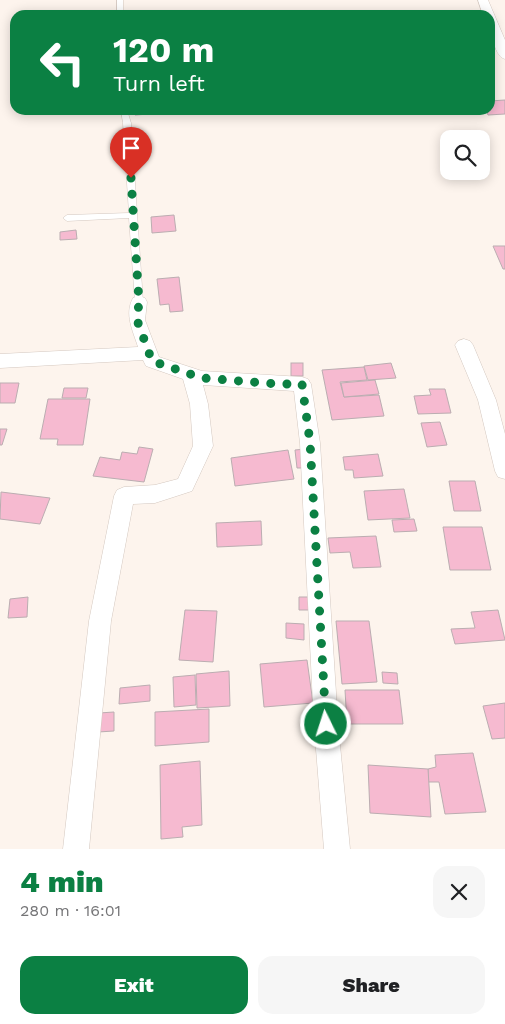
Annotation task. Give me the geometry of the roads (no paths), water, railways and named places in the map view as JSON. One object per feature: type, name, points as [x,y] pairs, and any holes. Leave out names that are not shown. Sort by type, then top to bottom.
[{"type":"street","points":[[495,29],[505,56]]},
{"type":"street","points":[[139,302],[137,320],[152,361],[202,378],[302,384],[310,442],[326,724],[337,849]]},
{"type":"street","points":[[464,345],[487,400],[505,471]]},
{"type":"street","points":[[0,361],[149,353]]},
{"type":"street","points":[[76,849],[100,620],[124,496],[155,494],[185,485],[203,446],[199,404],[191,374]]},
{"type":"lane","points":[[125,115],[139,302]]},
{"type":"lane","points":[[67,218],[134,215]]}]
